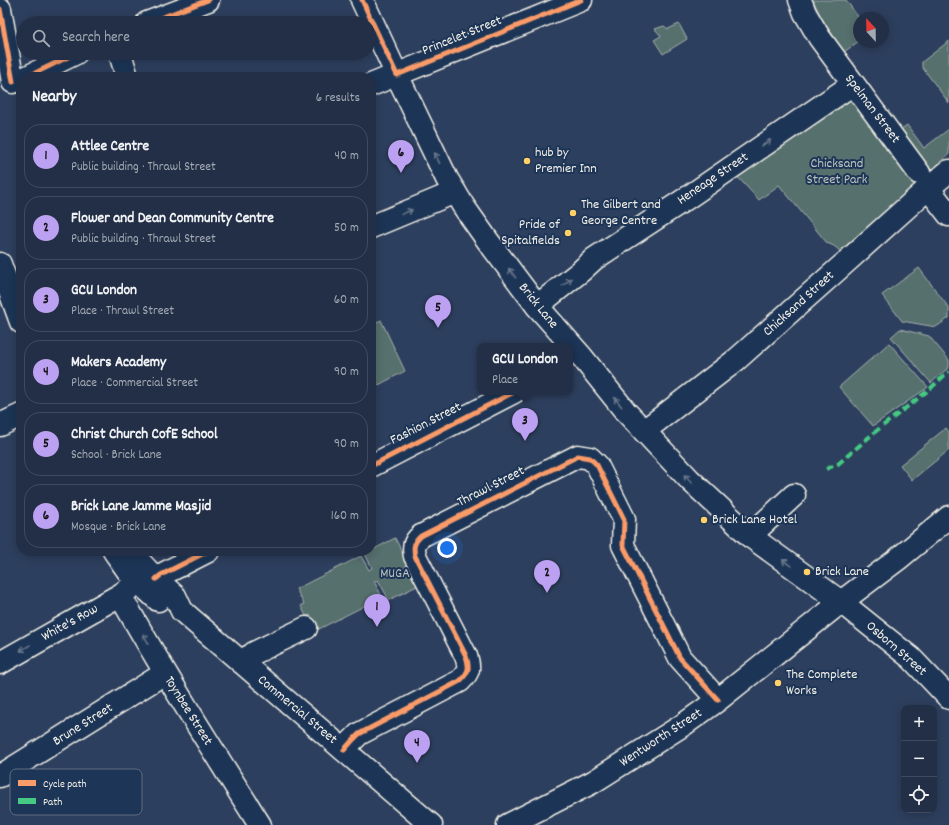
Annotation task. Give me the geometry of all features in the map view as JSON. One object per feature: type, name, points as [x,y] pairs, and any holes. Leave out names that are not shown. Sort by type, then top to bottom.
[{"type":"main road","points":[[166,16],[208,0]]},
{"type":"main road","name":"Brick Lane","points":[[362,0],[369,16]]},
{"type":"main road","name":"Princelet Street","points":[[376,83],[581,0]]},
{"type":"main road","name":"Spelman Street","points":[[800,0],[805,13],[819,37],[949,215]]},
{"type":"main road","points":[[0,9],[15,82]]},
{"type":"main road","name":"Brick Lane","points":[[376,30],[455,192],[488,241],[563,343]]},
{"type":"main road","points":[[36,72],[61,60]]},
{"type":"main road","points":[[122,60],[126,72]]},
{"type":"main road","name":"Heneage Street","points":[[536,306],[594,259],[687,198],[853,84]]},
{"type":"main road","name":"Chicksand Street","points":[[644,431],[736,360],[924,180],[949,171]]},
{"type":"main road","points":[[376,226],[455,192]]},
{"type":"main road","points":[[0,264],[16,308]]},
{"type":"main road","name":"Brick Lane","points":[[576,360],[709,499],[750,536],[841,602]]},
{"type":"main road","name":"Fashion Street","points":[[376,463],[508,395]]},
{"type":"main road","points":[[0,425],[16,417]]},
{"type":"main road","name":"Thrawl Street","points":[[344,750],[359,734],[414,706],[460,680],[465,676],[468,670],[466,656],[415,556],[414,544],[417,540],[422,536],[578,456],[590,458],[597,465],[624,520],[623,544],[680,658],[718,700]]},
{"type":"main road","points":[[750,536],[794,495]]},
{"type":"main road","name":"Wentworth Street","points":[[508,825],[593,782],[683,725],[718,700],[841,602],[898,559],[949,517]]},
{"type":"main road","name":"Commercial Street","points":[[118,556],[128,571],[147,581]]},
{"type":"main road","name":"Commercial Street","points":[[136,556],[147,581],[164,606],[182,611],[431,825]]},
{"type":"main road","points":[[147,581],[198,556]]},
{"type":"main road","name":"White's Row","points":[[0,663],[147,581]]},
{"type":"main road","name":"Toynbee Street","points":[[120,595],[206,741],[260,825]]},
{"type":"main road","name":"Osborn Street","points":[[841,602],[912,659],[949,698]]},
{"type":"main road","points":[[240,661],[306,628]]},
{"type":"main road","name":"Brune Street","points":[[11,769],[165,673]]},
{"type":"main road","name":"Brune Street","points":[[0,776],[10,770]]},
{"type":"green space","points":[[813,0],[846,0],[855,12],[853,12],[853,45],[844,52],[821,17]]},
{"type":"green space","points":[[679,24],[687,39],[663,54],[654,40],[661,36],[655,29],[664,26],[668,29]]},
{"type":"green space","points":[[949,41],[949,103],[922,67],[922,62]]},
{"type":"green space","name":"Chicksand Street Park","points":[[847,93],[888,152],[890,151],[917,186],[887,213],[885,211],[840,251],[827,243],[779,185],[759,200],[733,172]]},
{"type":"green space","points":[[907,125],[924,148],[949,129],[949,154],[931,170],[900,130]]},
{"type":"green space","points":[[919,268],[949,308],[949,318],[936,327],[902,321],[882,295]]},
{"type":"green space","points":[[381,320],[405,371],[376,386],[376,322]]},
{"type":"green space","points":[[900,329],[929,336],[949,360],[949,367],[931,383],[891,337]]},
{"type":"green space","points":[[889,343],[928,387],[873,426],[839,387]]},
{"type":"green space","points":[[946,428],[949,432],[949,450],[912,480],[900,465]]},
{"type":"green space","name":"MUGA","points":[[395,538],[419,585],[389,600],[378,580],[374,581],[382,597],[317,630],[310,615],[306,616],[301,606],[304,604],[296,589],[361,556],[369,570],[372,568],[366,556],[376,556],[376,548]]},
{"type":"marked path","points":[[826,469],[838,464],[875,432],[930,389],[949,371]]},
{"type":"cycle path","points":[[166,16],[208,0]]},
{"type":"cycle path","points":[[362,0],[369,16]]},
{"type":"cycle path","points":[[376,30],[397,75],[581,0]]},
{"type":"cycle path","points":[[0,9],[13,82]]},
{"type":"cycle path","points":[[37,72],[62,60]]},
{"type":"cycle path","points":[[376,463],[508,395]]},
{"type":"cycle path","points":[[344,750],[359,734],[460,681],[468,670],[466,656],[415,556],[414,547],[417,540],[421,536],[578,456],[590,458],[597,465],[624,519],[623,545],[680,658],[718,700]]},
{"type":"cycle path","points":[[156,579],[198,556]]},
{"type":"place","name":"hub by Premier Inn","points":[[527,161]]},
{"type":"place","name":"Brick Lane Jamme Masjid","points":[[401,173]]},
{"type":"place","name":"The Gilbert and George Centre","points":[[573,213]]},
{"type":"place","name":"Pride of Spitalfields","points":[[568,233]]},
{"type":"place","name":"Christ Church CofE School","points":[[438,328]]},
{"type":"place","name":"GCU London","points":[[525,441]]},
{"type":"place","name":"Brick Lane Hotel","points":[[704,520]]},
{"type":"place","name":"Brick Lane","points":[[807,572]]},
{"type":"place","name":"Flower and Dean Community Centre","points":[[547,593]]},
{"type":"place","name":"Attlee Centre","points":[[377,627]]},
{"type":"place","name":"The Complete Works","points":[[778,683]]},
{"type":"place","name":"Makers Academy","points":[[417,763]]}]
